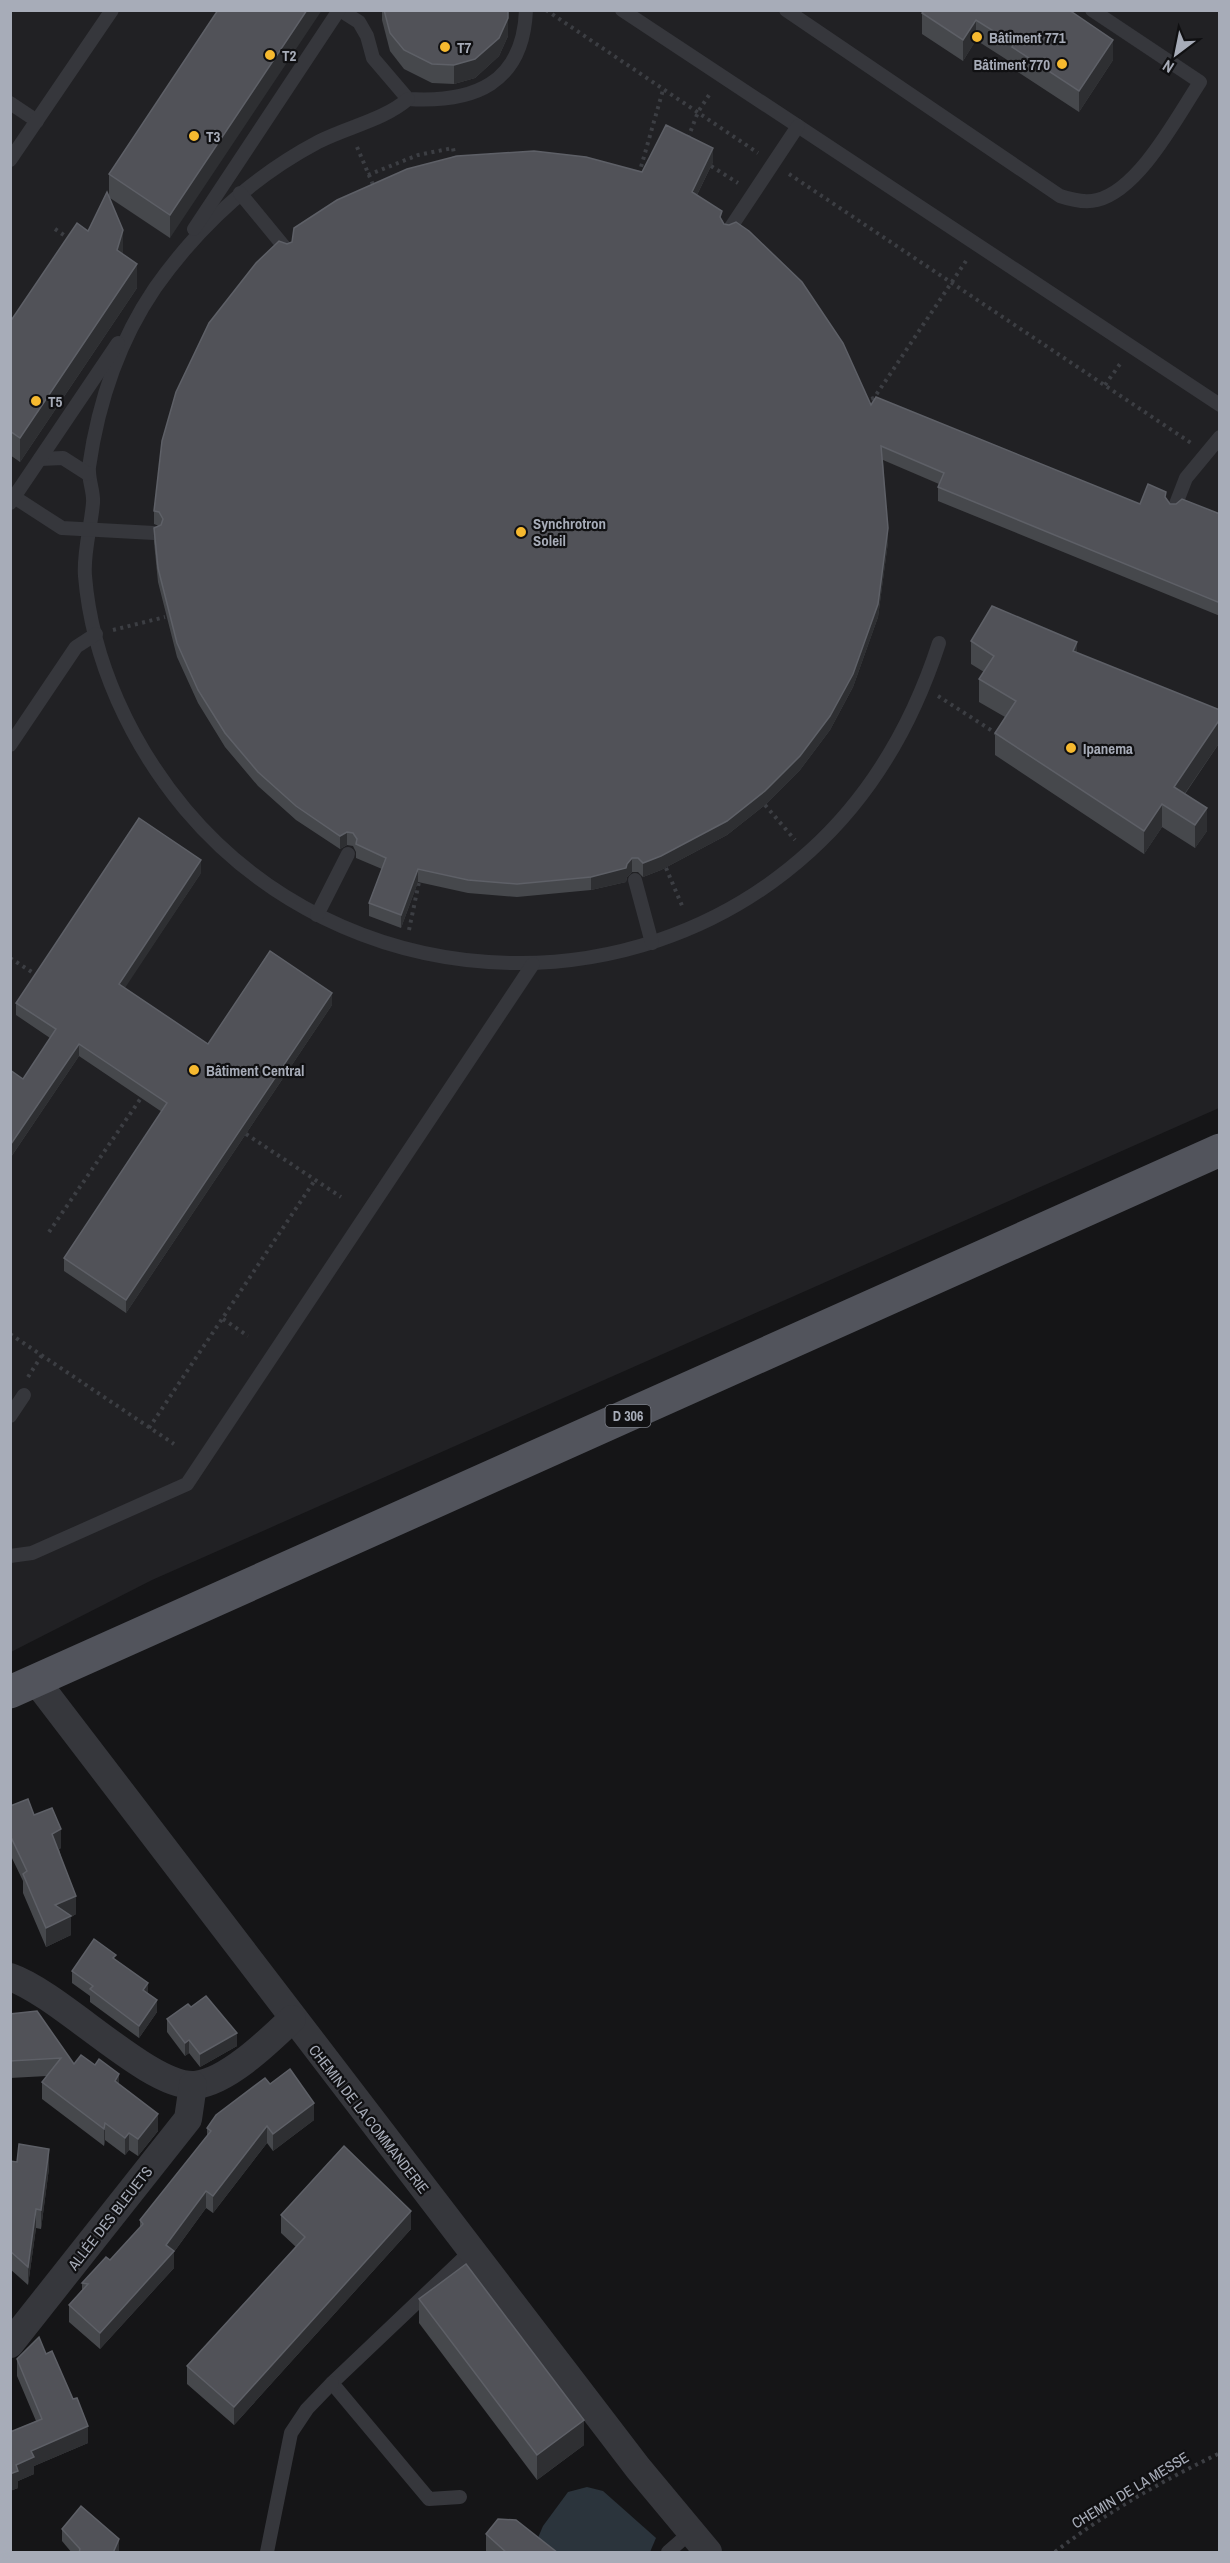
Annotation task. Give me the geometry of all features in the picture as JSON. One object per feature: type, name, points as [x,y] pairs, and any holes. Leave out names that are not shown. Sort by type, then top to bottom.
[{"type":"main road","name":"D 306","points":[[23,1687],[1220,1150]]},
{"type":"street","name":"CHEMIN DE LA COMMANDERIE","points":[[23,1687],[292,2019],[631,2458],[700,2542]]},
{"type":"street","points":[[10,1977],[58,2004],[164,2079],[193,2085],[210,2081],[233,2069],[292,2019]]},
{"type":"street","name":"ALLÉE DES BLEUETS","points":[[10,2344],[188,2119],[193,2085]]},
{"type":"lane","points":[[10,160],[112,10]]},
{"type":"lane","points":[[154,533],[62,528],[12,500],[340,10],[359,22],[367,36],[373,58],[408,99],[433,101],[462,97],[484,90],[504,74],[518,54],[525,32],[526,10]]},
{"type":"lane","points":[[622,10],[1220,405]]},
{"type":"lane","points":[[786,10],[1060,196],[1077,201],[1096,201],[1120,191],[1136,177],[1200,82],[1092,10]]},
{"type":"lane","points":[[408,99],[394,112],[349,128],[286,160],[240,193],[183,250],[152,292],[123,345],[104,394],[88,474],[93,495],[84,570],[96,634],[110,682],[129,725],[171,792],[197,823],[247,869],[278,892],[318,915],[353,931],[404,948],[477,962],[533,963],[613,953],[652,943],[691,928],[749,897],[807,854],[850,810],[902,734],[939,643]]},
{"type":"lane","points":[[10,103],[38,121]]},
{"type":"lane","points":[[729,230],[798,126]]},
{"type":"lane","points":[[240,193],[286,249]]},
{"type":"lane","points":[[1174,509],[1186,478],[1220,437]]},
{"type":"lane","points":[[40,459],[63,458],[88,474]]},
{"type":"lane","points":[[10,745],[76,647],[96,634]]},
{"type":"lane","points":[[318,915],[348,854]]},
{"type":"lane","points":[[635,880],[652,943]]},
{"type":"lane","points":[[10,1556],[32,1552],[187,1484],[533,963]]},
{"type":"lane","points":[[10,1416],[24,1395]]},
{"type":"lane","points":[[267,2553],[291,2433],[307,2409],[471,2251]]},
{"type":"lane","points":[[332,2383],[429,2499],[460,2497]]},
{"type":"lane","points":[[668,2553],[700,2542]]},
{"type":"path","points":[[546,10],[1206,453]]},
{"type":"path","points":[[684,148],[698,112],[722,77]]},
{"type":"path","points":[[637,184],[663,90]]},
{"type":"path","points":[[349,128],[377,194]]},
{"type":"path","points":[[651,136],[657,140]]},
{"type":"path","points":[[368,175],[418,155],[453,148],[457,170]]},
{"type":"path","points":[[711,166],[754,193]]},
{"type":"path","points":[[55,229],[74,242]]},
{"type":"path","points":[[864,401],[874,398],[977,245]]},
{"type":"path","points":[[1105,385],[1132,347]]},
{"type":"path","points":[[96,634],[165,617]]},
{"type":"path","points":[[923,686],[1006,739]]},
{"type":"path","points":[[765,805],[807,854]]},
{"type":"path","points":[[666,868],[691,928]]},
{"type":"path","points":[[404,948],[419,882]]},
{"type":"path","points":[[10,958],[41,978]]},
{"type":"path","points":[[49,1232],[141,1098]]},
{"type":"path","points":[[246,1134],[341,1197]]},
{"type":"path","points":[[149,1428],[315,1180]]},
{"type":"path","points":[[223,1319],[248,1336]]},
{"type":"path","points":[[10,1335],[174,1444]]},
{"type":"path","name":"CHEMIN DE LA MESSE","points":[[1055,2553],[1079,2533],[1170,2478],[1220,2453]]},
{"type":"shaded area","points":[[11,11],[1219,11],[1219,1108],[152,1580],[11,1652]]},
{"type":"shaded area","points":[[587,2487],[603,2491],[656,2538],[650,2552],[542,2552],[534,2547],[543,2526],[568,2492]]},
{"type":"building","name":"T3","points":[[218,10],[307,10],[170,215],[109,174]]},
{"type":"building","name":"T7","points":[[384,10],[508,10],[508,18],[499,38],[475,59],[454,65],[432,64],[404,50],[390,33]]},
{"type":"building","points":[[924,10],[1069,10],[1113,40],[1079,91],[1012,47],[1014,44],[976,20],[963,40],[922,13]]},
{"type":"building","name":"Synchrotron Soleil","points":[[666,125],[713,148],[692,192],[722,211],[720,217],[724,224],[729,225],[736,222],[749,231],[802,282],[843,343],[871,405],[876,397],[1140,504],[1148,484],[1166,492],[1165,497],[1170,504],[1176,504],[1182,499],[1220,514],[1220,603],[938,487],[944,473],[881,446],[888,528],[878,604],[853,674],[830,716],[800,756],[765,791],[727,821],[661,856],[643,863],[638,858],[632,858],[626,868],[591,877],[517,884],[468,880],[418,869],[401,915],[369,903],[386,858],[356,844],[357,839],[353,833],[347,832],[340,836],[296,806],[258,772],[225,733],[198,690],[177,643],[158,568],[154,528],[161,525],[163,519],[159,512],[154,511],[162,441],[176,392],[209,323],[256,263],[279,241],[287,244],[292,242],[294,228],[337,200],[407,169],[457,156],[534,151],[586,157],[642,172]]},
{"type":"building","name":"T5","points":[[107,192],[123,230],[117,250],[137,264],[20,438],[10,431],[10,322],[77,223],[88,231]]},
{"type":"building","name":"Ipanema","points":[[992,606],[1077,642],[1073,651],[1220,710],[1220,719],[1174,787],[1207,808],[1195,825],[1162,804],[1144,831],[995,733],[1016,701],[979,679],[994,656],[971,641]]},
{"type":"building","name":"Bâtiment Central","points":[[139,818],[201,860],[119,984],[208,1044],[270,951],[332,993],[126,1300],[64,1258],[167,1103],[79,1044],[10,1144],[10,1070],[23,1079],[56,1029],[16,1003]]},
{"type":"building","points":[[28,1799],[34,1815],[52,1808],[61,1829],[52,1834],[76,1896],[55,1905],[71,1916],[46,1928],[23,1874],[27,1871],[10,1835],[10,1806]]},
{"type":"building","points":[[94,1939],[116,1955],[113,1958],[148,1983],[143,1990],[157,2000],[139,2026],[90,1989],[93,1986],[72,1971]]},
{"type":"building","points":[[206,1996],[237,2033],[200,2054],[189,2040],[185,2043],[167,2019],[188,2004],[191,2007]]},
{"type":"building","points":[[37,2011],[74,2064],[81,2055],[95,2065],[99,2059],[119,2074],[115,2081],[158,2114],[138,2139],[129,2133],[125,2138],[105,2123],[104,2129],[42,2082],[61,2058],[10,2061],[10,2014]]},
{"type":"building","points":[[290,2069],[314,2103],[273,2134],[267,2126],[213,2196],[206,2191],[166,2245],[174,2251],[100,2333],[69,2305],[88,2284],[82,2283],[106,2257],[110,2260],[143,2224],[140,2220],[211,2131],[207,2128],[216,2115],[265,2078],[270,2084]]},
{"type":"building","points":[[19,2144],[49,2149],[41,2210],[36,2209],[28,2267],[10,2251],[10,2161],[17,2162]]},
{"type":"building","points":[[344,2146],[411,2211],[234,2407],[187,2366],[305,2237],[281,2215]]},
{"type":"building","points":[[466,2264],[584,2420],[537,2455],[419,2299]]},
{"type":"building","points":[[39,2337],[46,2354],[52,2351],[73,2399],[77,2398],[88,2426],[31,2451],[34,2457],[16,2465],[18,2471],[10,2474],[10,2432],[42,2419],[17,2359]]},
{"type":"building","points":[[81,2506],[119,2539],[113,2553],[79,2553],[80,2549],[62,2529]]},
{"type":"building","points":[[498,2519],[516,2520],[558,2553],[507,2553],[486,2534]]},
{"type":"place","name":"Bâtiment 771","points":[[977,37]]},
{"type":"place","name":"T7","points":[[445,47]]},
{"type":"place","name":"T2","points":[[270,55]]},
{"type":"place","name":"Bâtiment 770","points":[[1062,64]]},
{"type":"place","name":"T3","points":[[194,136]]},
{"type":"place","name":"T5","points":[[36,401]]},
{"type":"place","name":"Synchrotron Soleil","points":[[521,532]]},
{"type":"place","name":"Ipanema","points":[[1071,748]]},
{"type":"place","name":"Bâtiment Central","points":[[194,1070]]}]
